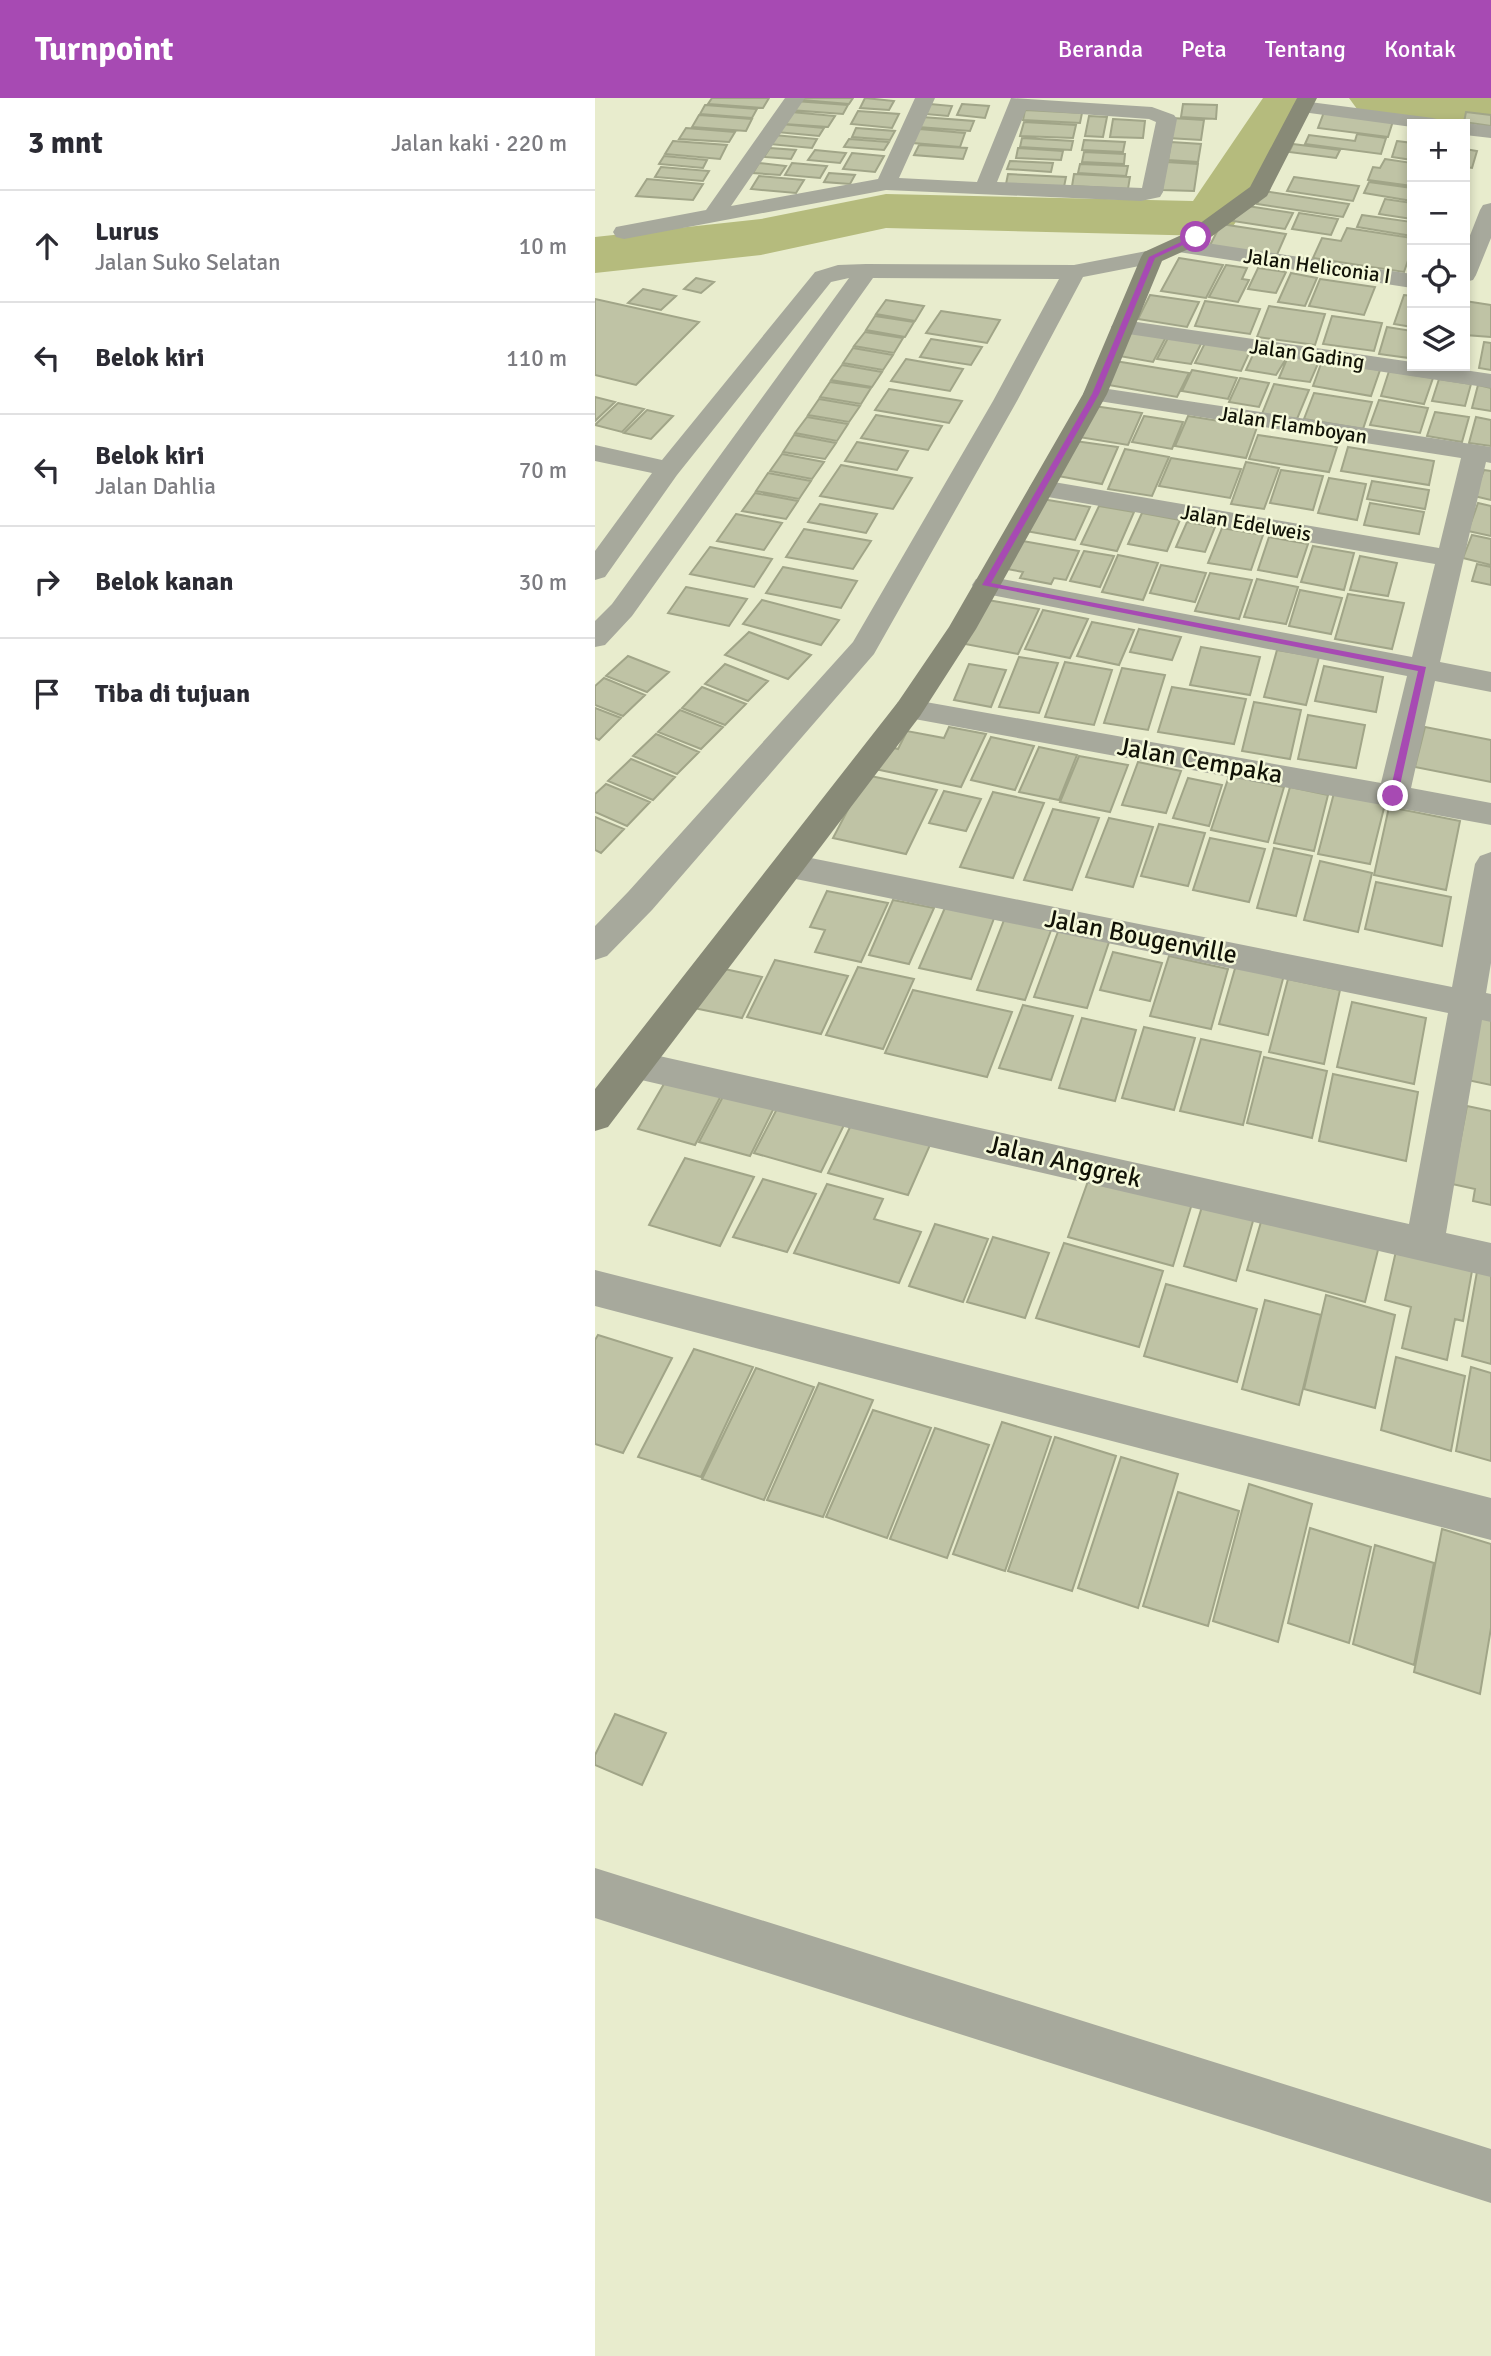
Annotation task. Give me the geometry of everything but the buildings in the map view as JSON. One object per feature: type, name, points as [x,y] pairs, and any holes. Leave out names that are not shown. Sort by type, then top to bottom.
[{"type":"street","points":[[713,216],[795,98]]},
{"type":"street","points":[[886,184],[925,98]]},
{"type":"street","points":[[624,232],[886,184],[1141,195],[1154,189],[1167,119],[1152,113],[1020,101],[985,187]]},
{"type":"street","points":[[595,571],[669,469],[823,277],[838,272],[866,271],[1074,272],[1153,257],[1180,246],[1259,191],[1304,102],[1407,120]]},
{"type":"street","points":[[1470,129],[1491,132]]},
{"type":"street","points":[[1470,282],[1491,210]]},
{"type":"street","name":"Jalan Heliconia I","points":[[1180,246],[1407,280]]},
{"type":"street","points":[[595,1116],[637,1065],[909,709],[962,629],[1095,394],[1153,257]]},
{"type":"street","points":[[598,632],[622,610],[866,271]]},
{"type":"street","points":[[595,947],[640,901],[864,647],[1005,401],[1074,272]]},
{"type":"street","name":"Jalan Gading","points":[[1123,327],[1491,381]]},
{"type":"street","name":"Jalan Flamboyan","points":[[1095,394],[1483,454]]},
{"type":"street","points":[[595,453],[669,469]]},
{"type":"street","points":[[1393,796],[1450,558],[1483,454]]},
{"type":"street","name":"Jalan Edelweis","points":[[1042,488],[1450,558]]},
{"type":"street","points":[[986,585],[1491,682]]},
{"type":"street","name":"Jalan Cempaka","points":[[909,709],[1491,814]]},
{"type":"street","points":[[1425,1245],[1479,1005],[1491,864]]},
{"type":"street","name":"Jalan Bougenville","points":[[790,866],[1479,1005]]},
{"type":"street","name":"Jalan Anggrek","points":[[637,1065],[1491,1260]]},
{"type":"street","points":[[595,1288],[1491,1519]]},
{"type":"street","points":[[595,1893],[1491,2176]]},
{"type":"waterway","points":[[595,255],[761,237],[886,211],[1210,219],[1289,98]]},
{"type":"waterway","points":[[1375,98],[1491,110]]},
{"type":"route","points":[[1196,237],[1153,257],[1095,394],[986,585],[1423,669],[1393,796]]}]
